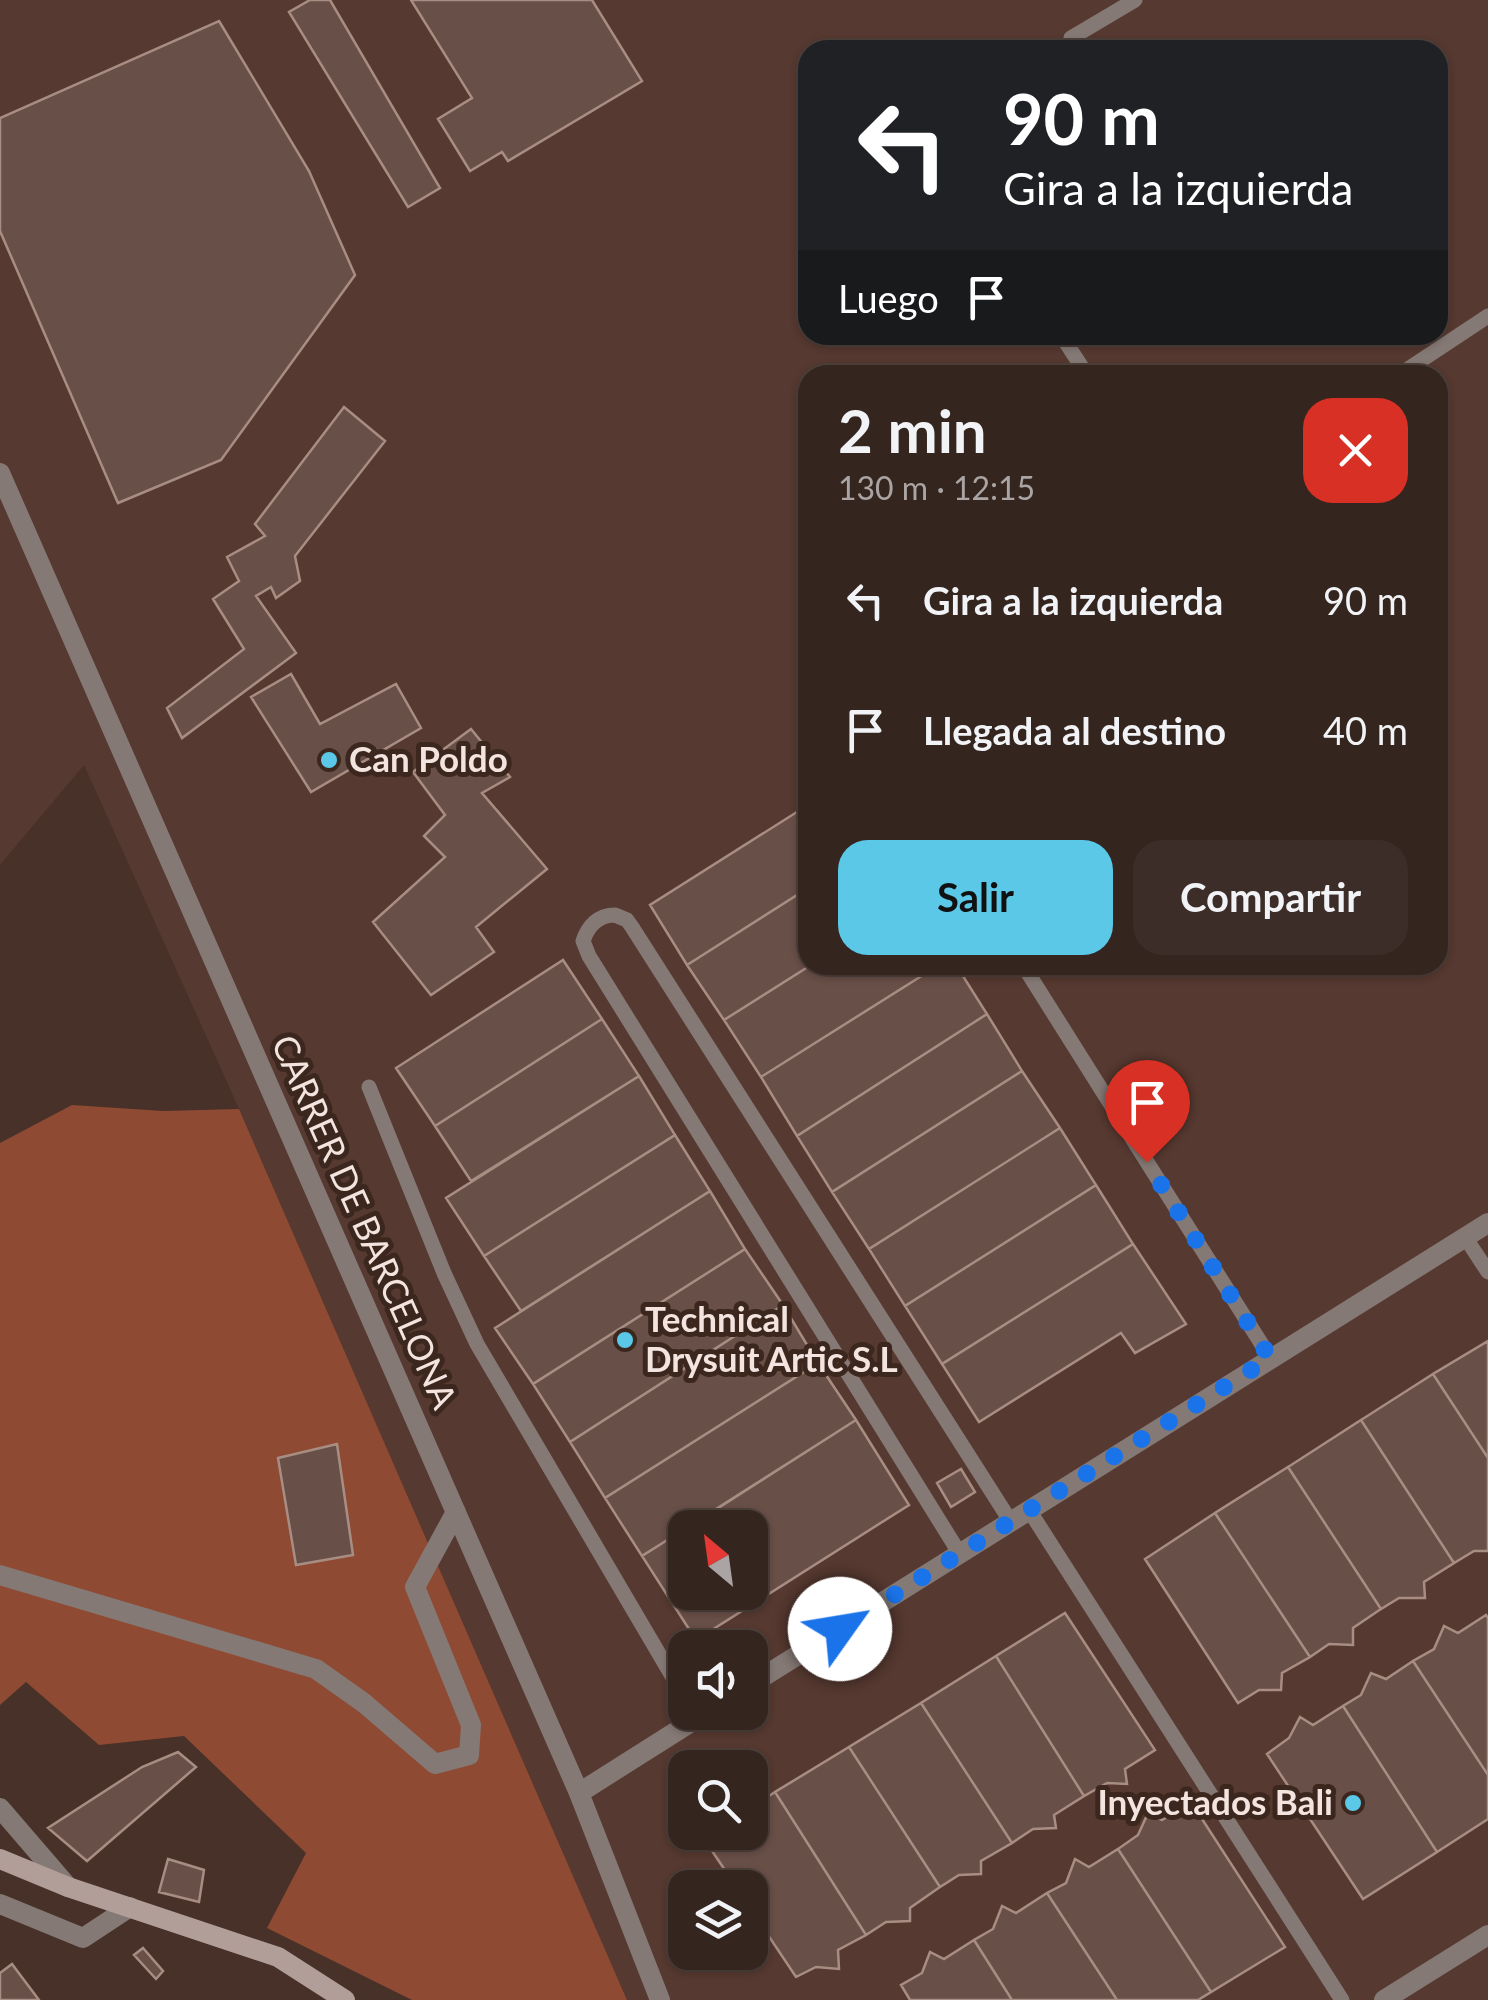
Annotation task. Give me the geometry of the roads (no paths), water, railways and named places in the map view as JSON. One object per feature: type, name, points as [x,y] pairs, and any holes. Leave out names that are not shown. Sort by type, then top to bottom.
[{"type":"street","name":"CARRER DE BARCELONA","points":[[0,473],[579,1793],[660,2000]]},
{"type":"street","points":[[768,1675],[1488,1223]]},
{"type":"street","points":[[0,1575],[316,1669],[435,1764],[469,1755],[471,1725],[414,1587],[456,1512]]},
{"type":"street","points":[[579,1793],[676,1730]]},
{"type":"street","points":[[0,1808],[68,1887]]},
{"type":"street","points":[[0,1859],[68,1887],[278,1957],[344,2000]]},
{"type":"street","points":[[0,1904],[83,1938],[130,1908]]},
{"type":"street","points":[[1384,2000],[1488,1935]]},
{"type":"lane","points":[[1071,40],[1135,0]]},
{"type":"lane","points":[[1448,343],[1488,316]]},
{"type":"lane","points":[[1414,365],[1444,345]]},
{"type":"lane","points":[[960,1554],[589,956],[583,941],[590,925],[615,915],[632,927],[1011,1522]]},
{"type":"lane","points":[[1030,975],[1270,1358]]},
{"type":"lane","points":[[369,1087],[476,1344],[668,1669]]},
{"type":"lane","points":[[1466,1237],[1488,1272]]},
{"type":"lane","points":[[1030,1510],[1342,2000]]},
{"type":"place","name":"Can Poldo","points":[[329,760]]},
{"type":"place","name":"Technical Drysuit Artic S.L","points":[[625,1340]]},
{"type":"place","name":"Inyectados Bali","points":[[1353,1803]]}]
